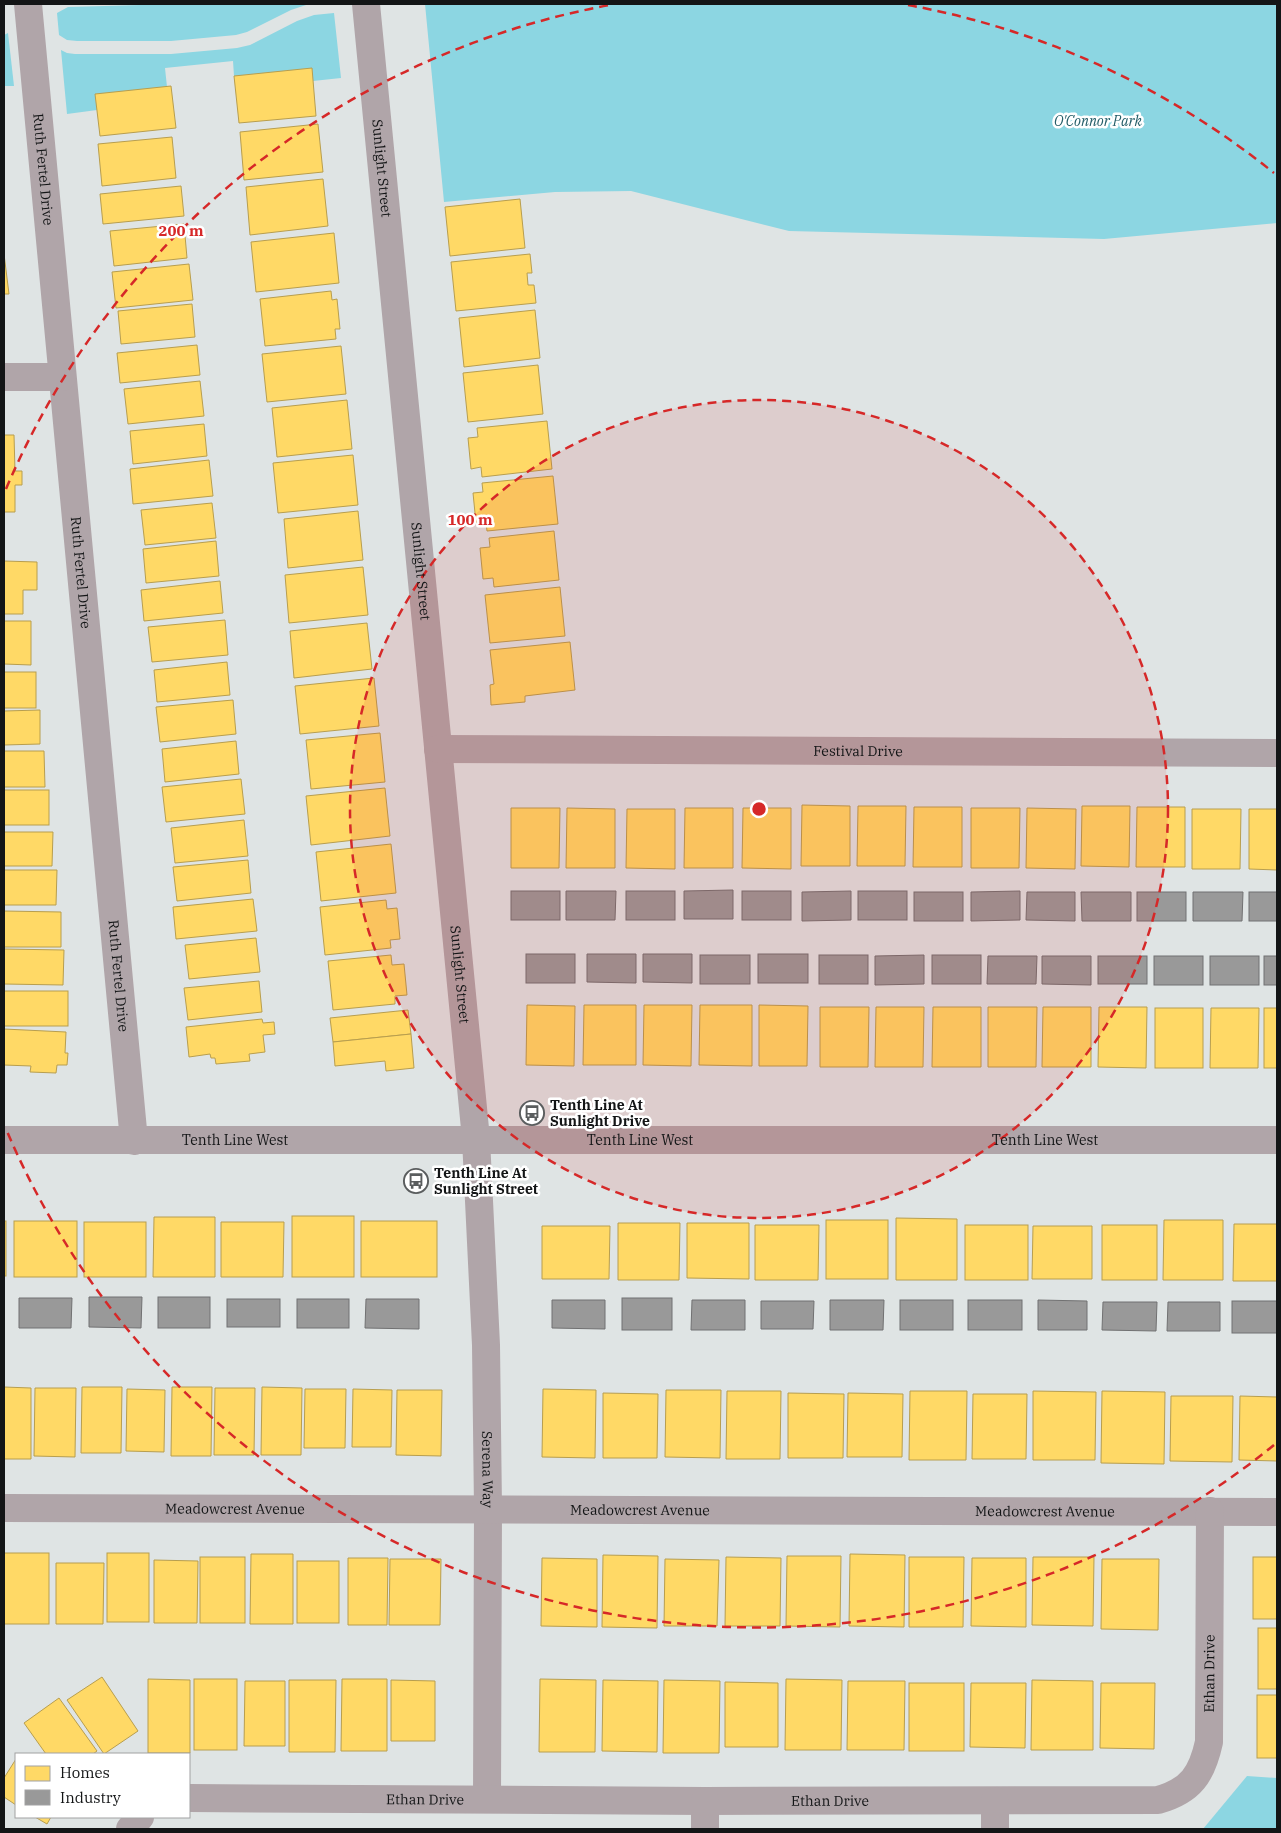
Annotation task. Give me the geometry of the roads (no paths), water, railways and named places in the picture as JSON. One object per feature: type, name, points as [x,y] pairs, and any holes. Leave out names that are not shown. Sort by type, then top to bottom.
[{"type":"street","name":"Ruth Fertel Drive","points":[[28,4],[134,1141]]},
{"type":"street","name":"Sunlight Street","points":[[366,4],[476,1139]]},
{"type":"street","points":[[4,377],[62,377]]},
{"type":"street","name":"Festival Drive","points":[[438,749],[1277,753]]},
{"type":"street","name":"Serena Way","points":[[476,1139],[486,1345],[488,1510],[487,1799]]},
{"type":"street","name":"Tenth Line West","points":[[4,1140],[1277,1140]]},
{"type":"street","name":"Meadowcrest Avenue","points":[[4,1508],[1277,1512]]},
{"type":"street","name":"Ethan Drive","points":[[190,1798],[995,1802],[1158,1800],[1175,1796],[1188,1786],[1198,1774],[1206,1758],[1209,1742],[1210,1511]]},
{"type":"street","points":[[704,1829],[705,1801]]},
{"type":"street","points":[[995,1802],[995,1829]]},
{"type":"street","points":[[130,1829],[139,1818]]},
{"type":"place","name":"Tenth Line At Sunlight Drive","points":[[532,1113]]},
{"type":"place","name":"Tenth Line At Sunlight Street","points":[[416,1181]]},
{"type":"park label","name":"O'Connor Park","points":[[1098,121]]}]
